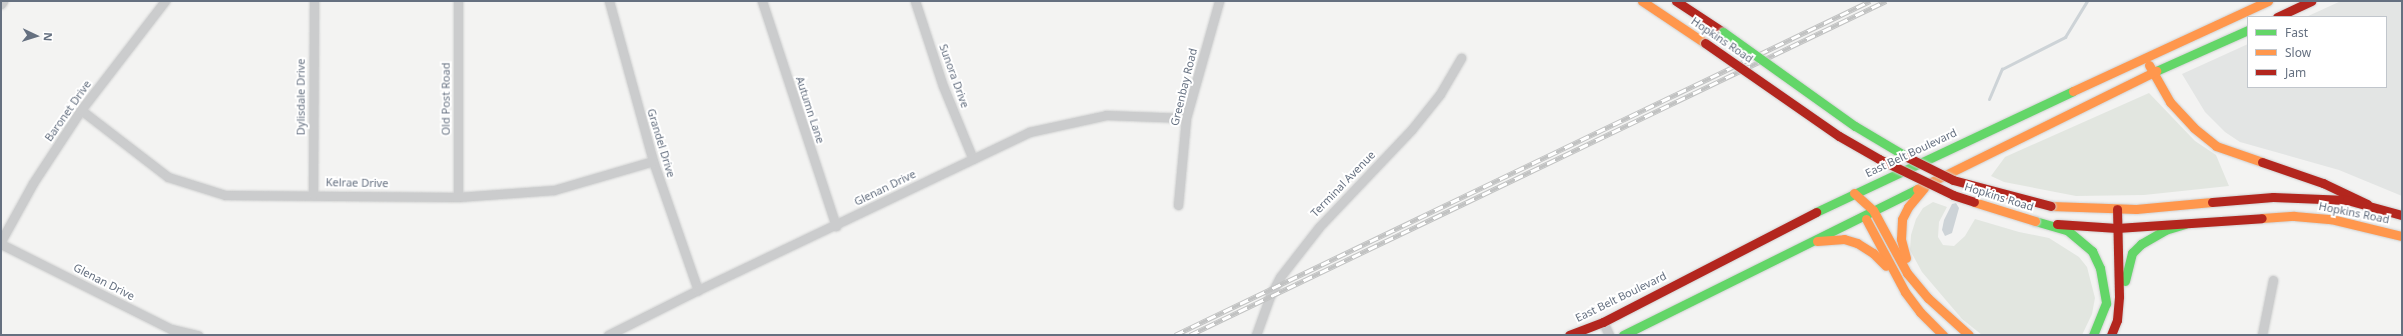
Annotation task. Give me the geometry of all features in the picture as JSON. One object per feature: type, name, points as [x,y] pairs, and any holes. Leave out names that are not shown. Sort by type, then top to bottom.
[{"type":"main road","name":"Hopkins Road","points":[[1642,1],[1839,136],[1879,159],[1953,195],[2035,221],[2084,227],[2117,228],[2294,216],[2331,219],[2402,236]]},
{"type":"main road","name":"Hopkins Road","points":[[1676,1],[1723,32],[1855,126],[1926,168],[2006,196],[2051,206],[2117,209],[2273,196],[2368,204],[2402,215]]},
{"type":"main road","name":"East Belt Boulevard","points":[[1569,335],[1603,322],[1854,193],[2268,1]]},
{"type":"main road","points":[[2279,16],[2312,1]]},
{"type":"main road","points":[[1623,335],[2153,72],[2247,30]]},
{"type":"main road","points":[[2145,57],[2170,102],[2194,128],[2216,146],[2324,183],[2368,204]]},
{"type":"main road","points":[[1916,284],[1902,248],[1901,228],[1908,207],[1929,182]]},
{"type":"main road","points":[[1854,193],[1873,210],[1907,273],[1945,316],[1969,335]]},
{"type":"main road","points":[[1854,193],[1898,281]]},
{"type":"main road","points":[[2111,335],[2117,320],[2118,307],[2117,209]]},
{"type":"main road","points":[[2035,221],[2067,230],[2092,251],[2100,268],[2106,303],[2092,335]]},
{"type":"main road","points":[[2118,307],[2132,254],[2148,238],[2185,224]]},
{"type":"main road","points":[[1810,242],[1844,240],[1857,243],[1878,257],[1898,281],[1920,312],[1943,335]]},
{"type":"street","name":"Baronet Drive","points":[[1,243],[33,183],[82,110],[165,1]]},
{"type":"street","name":"Dylisdale Drive","points":[[313,194],[314,1]]},
{"type":"street","name":"Old Post Road","points":[[458,1],[458,196]]},
{"type":"street","name":"Grandel Drive","points":[[609,1],[653,161],[698,290]]},
{"type":"street","name":"Autumn Lane","points":[[762,1],[836,226]]},
{"type":"street","name":"Sunora Drive","points":[[915,1],[943,86],[973,159]]},
{"type":"street","name":"Greenbay Road","points":[[1178,205],[1186,118],[1219,1]]},
{"type":"street","name":"Terminal Avenue","points":[[1256,335],[1270,296],[1280,277],[1319,227],[1412,129],[1440,94],[1461,58]]},
{"type":"street","name":"Kelrae Drive","points":[[82,110],[168,178],[225,195],[313,194],[458,196],[554,190],[653,161]]},
{"type":"street","name":"Glenan Drive","points":[[608,335],[698,290],[836,226],[1029,132],[1106,115],[1186,118]]},
{"type":"street","name":"Glenan Drive","points":[[1,243],[171,329],[198,335]]},
{"type":"street","points":[[2262,335],[2273,280]]},
{"type":"street","points":[[1603,322],[1609,335]]},
{"type":"shaded area","points":[[2341,1],[2402,1],[2402,196],[2339,170],[2240,142],[2225,132],[2205,112],[2182,74],[2247,44],[2247,88],[2387,88],[2387,16],[2308,16]]},
{"type":"shaded area","points":[[2149,93],[2195,141],[2216,155],[2229,186],[2144,195],[2076,196],[2004,182],[1991,176],[2005,157]]},
{"type":"shaded area","points":[[1933,202],[1947,207],[1939,222],[1938,237],[1943,245],[1954,246],[1965,236],[1975,219],[2019,232],[2049,238],[2079,257],[2087,267],[2095,298],[2092,314],[2082,335],[1982,335],[1962,319],[1922,272],[1910,250],[1911,235],[1916,219],[1923,208]]},
{"type":"shaded area","points":[[1956,203],[1959,208],[1952,233],[1945,236],[1942,230],[1944,220],[1952,204]]},
{"type":"waterway","points":[[1989,99],[2002,69],[2065,37],[2087,1]]},
{"type":"railway","points":[[1175,335],[1870,1]]},
{"type":"railway","points":[[1190,335],[1886,1]]},
{"type":"traffic: fast","points":[[2156,71],[2247,30]]},
{"type":"traffic: fast","points":[[1723,32],[1855,126],[1907,157]]},
{"type":"traffic: fast","points":[[1816,212],[2073,91]]},
{"type":"traffic: fast","points":[[1623,335],[1917,189]]},
{"type":"traffic: fast","points":[[2035,221],[2067,230],[2092,251],[2100,268],[2106,303],[2093,335]]},
{"type":"traffic: fast","points":[[2125,281],[2132,253],[2141,244],[2165,230],[2185,224]]},
{"type":"traffic: slow","points":[[1642,1],[1705,43]]},
{"type":"traffic: slow","points":[[2073,91],[2268,1]]},
{"type":"traffic: slow","points":[[2149,65],[2170,102],[2194,128],[2216,146],[2262,162]]},
{"type":"traffic: slow","points":[[1917,189],[2156,71]]},
{"type":"traffic: slow","points":[[1906,258],[1901,239],[1902,219],[1908,207],[1924,188]]},
{"type":"traffic: slow","points":[[1854,193],[1873,210],[1907,273],[1928,298],[1969,335]]},
{"type":"traffic: slow","points":[[1974,202],[2035,221]]},
{"type":"traffic: slow","points":[[2051,206],[2136,209],[2212,202]]},
{"type":"traffic: slow","points":[[2262,218],[2294,216],[2331,219],[2402,236]]},
{"type":"traffic: slow","points":[[1866,219],[1905,292],[1920,312],[1943,335]]},
{"type":"traffic: slow","points":[[1817,241],[1844,239],[1857,243],[1873,253],[1886,266]]},
{"type":"traffic: jam","points":[[1676,1],[1723,32]]},
{"type":"traffic: jam","points":[[2279,16],[2312,1]]},
{"type":"traffic: jam","points":[[1705,43],[1839,136],[1879,159],[1953,195],[1974,202]]},
{"type":"traffic: jam","points":[[1907,157],[1953,180],[2051,206]]},
{"type":"traffic: jam","points":[[2262,162],[2323,183],[2367,204]]},
{"type":"traffic: jam","points":[[2212,202],[2273,197],[2347,200],[2402,215]]},
{"type":"traffic: jam","points":[[2111,335],[2117,320],[2119,296],[2117,209]]},
{"type":"traffic: jam","points":[[1569,335],[1603,322],[1816,212]]},
{"type":"traffic: jam","points":[[2057,224],[2117,228],[2262,218]]}]
